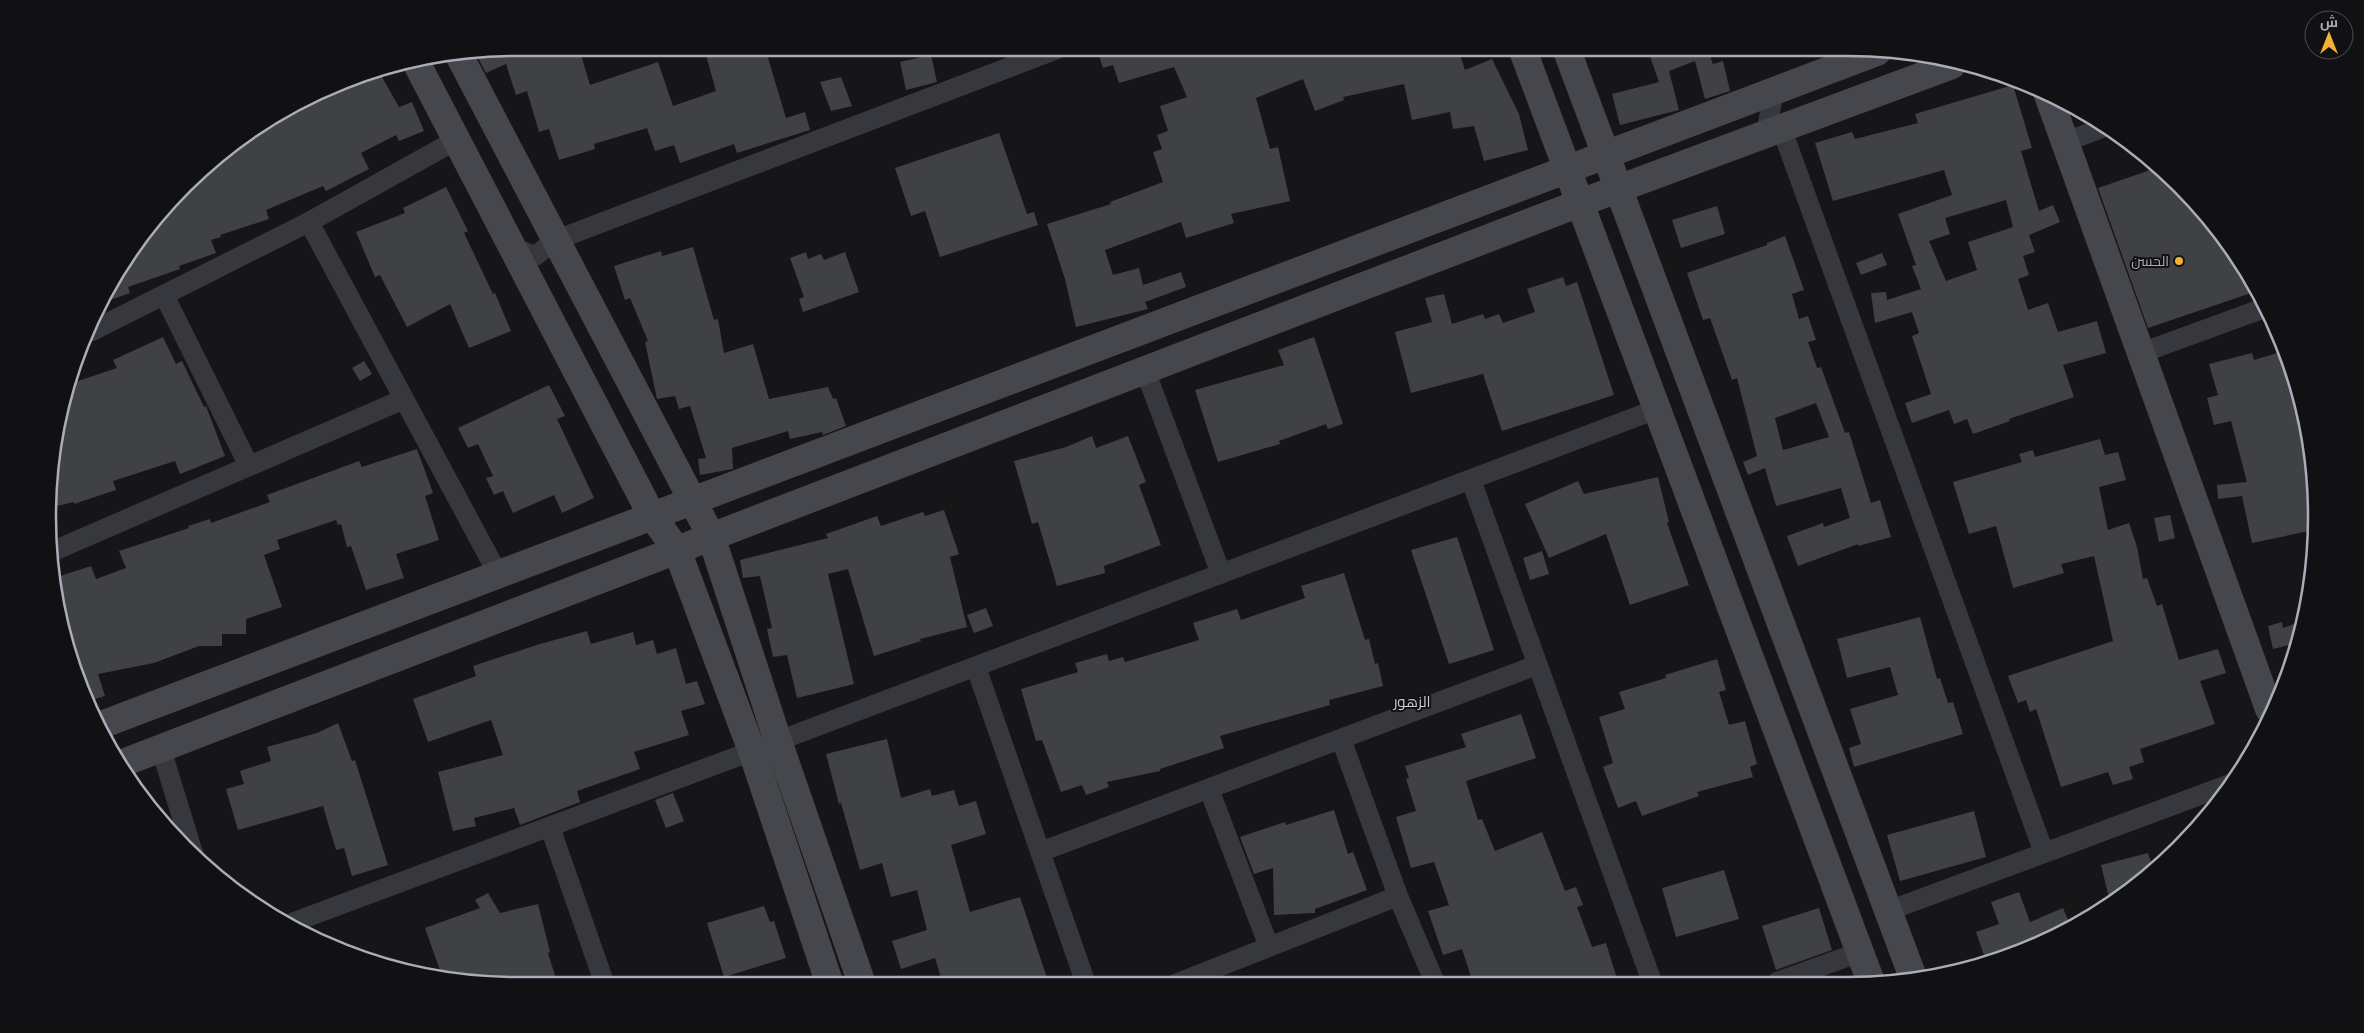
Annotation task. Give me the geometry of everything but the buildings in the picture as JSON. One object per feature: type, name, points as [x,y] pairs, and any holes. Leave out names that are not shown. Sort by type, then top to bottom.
[{"type":"street","points":[[514,248],[535,256],[556,240],[1039,56]]},
{"type":"street","points":[[1525,56],[1869,976]]},
{"type":"street","points":[[1569,56],[1911,972]]},
{"type":"street","points":[[106,723],[1866,57]]},
{"type":"street","points":[[461,59],[711,536],[778,741],[860,977]]},
{"type":"street","points":[[419,67],[458,139],[652,516],[677,550],[752,751],[827,977]]},
{"type":"street","points":[[127,761],[1618,188],[1946,67]]},
{"type":"street","points":[[1774,91],[1774,130],[2044,853]]},
{"type":"street","points":[[2051,104],[2268,703]]},
{"type":"street","points":[[2065,142],[2097,130]]},
{"type":"street","points":[[96,329],[310,222],[458,139]]},
{"type":"street","points":[[310,222],[498,574]]},
{"type":"street","points":[[164,295],[249,466]]},
{"type":"street","points":[[2141,353],[2258,310]]},
{"type":"street","points":[[1145,370],[1221,574]]},
{"type":"street","points":[[57,549],[404,399]]},
{"type":"street","points":[[778,741],[1657,409]]},
{"type":"street","points":[[1470,480],[1650,977]]},
{"type":"street","points":[[1040,852],[1538,665]]},
{"type":"street","points":[[976,667],[1084,977]]},
{"type":"street","points":[[1341,739],[1398,896],[1432,977]]},
{"type":"street","points":[[161,749],[189,840]]},
{"type":"street","points":[[297,921],[752,751]]},
{"type":"street","points":[[1888,911],[2219,788]]},
{"type":"street","points":[[1208,789],[1269,947]]},
{"type":"street","points":[[550,827],[602,977]]},
{"type":"street","points":[[1193,977],[1398,896]]},
{"type":"street","points":[[1791,977],[1860,952]]},
{"type":"place","name":"الحسن","points":[[2179,261]]},
{"type":"district","name":"الزهور","points":[[1412,702]]}]
